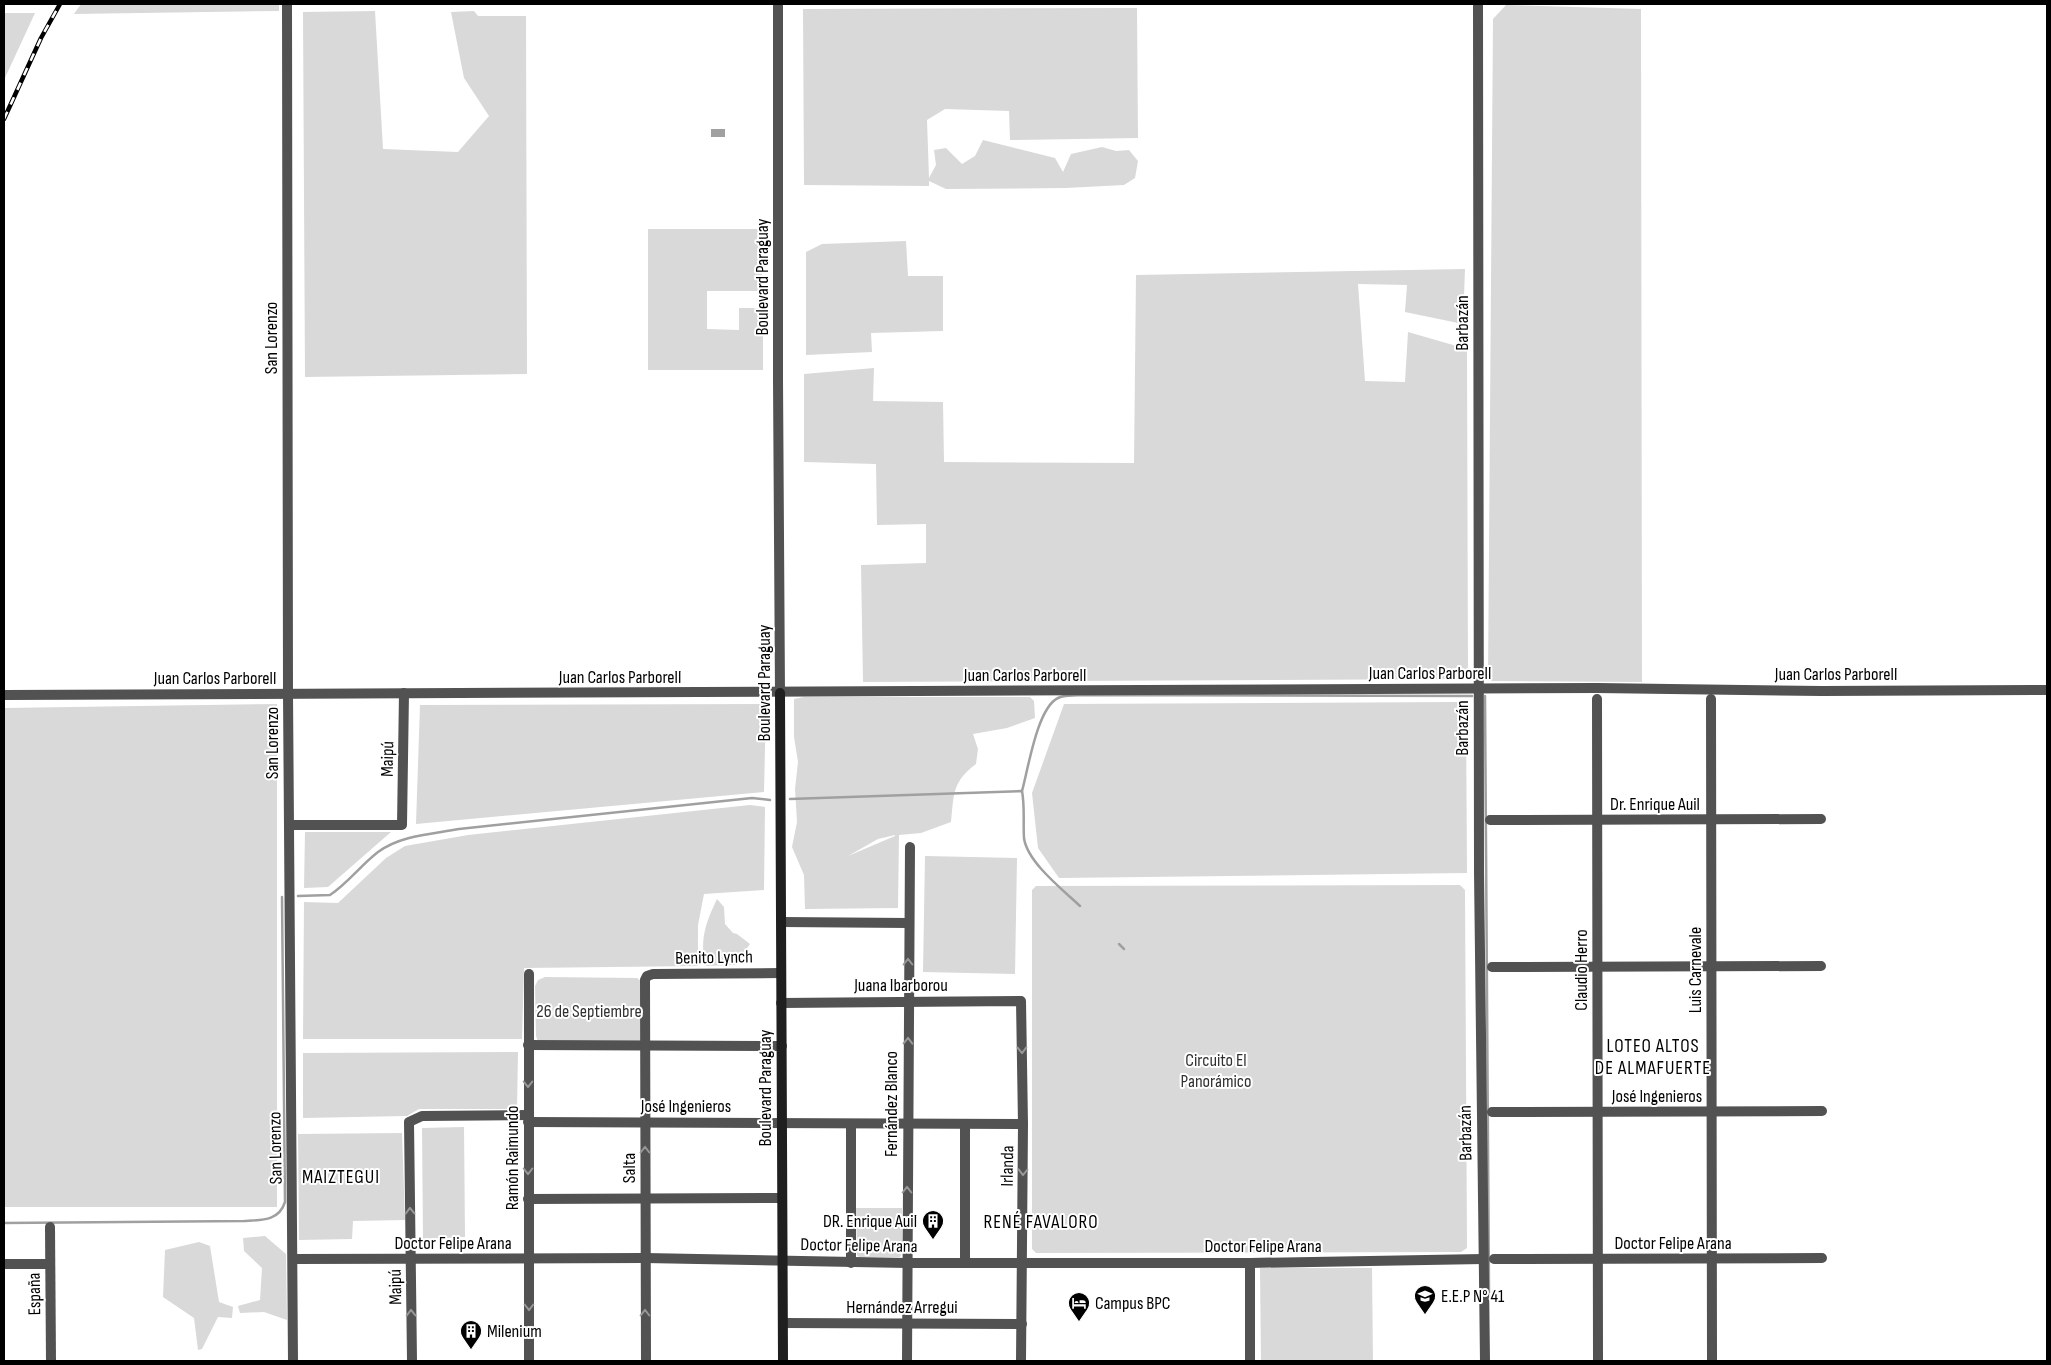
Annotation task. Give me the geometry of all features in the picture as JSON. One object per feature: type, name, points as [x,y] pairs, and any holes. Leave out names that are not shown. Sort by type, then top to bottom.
[{"type":"street","name":"San Lorenzo","points":[[287,4],[288,694],[293,1361]]},
{"type":"street","name":"Boulevard Paraguay","points":[[778,4],[783,1361]]},
{"type":"street","name":"Barbazán","points":[[1478,4],[1478,689],[1485,1361]]},
{"type":"street","name":"Juan Carlos Parborell","points":[[4,695],[1478,689],[2047,690]]},
{"type":"street","name":"Maipú","points":[[289,825],[402,826],[404,693]]},
{"type":"street","name":"Claudio Herro","points":[[1598,699],[1598,1361]]},
{"type":"street","name":"Luis Carnevale","points":[[1711,699],[1710,1112],[1712,1361]]},
{"type":"street","name":"Dr. Enrique Auil","points":[[1490,820],[1821,819]]},
{"type":"street","name":"Fernández Blanco","points":[[907,1361],[910,847]]},
{"type":"street","points":[[782,922],[909,923]]},
{"type":"street","points":[[1492,967],[1821,966]]},
{"type":"street","name":"Benito Lynch","points":[[648,976],[653,974],[781,973]]},
{"type":"street","name":"Ramón Raimundo","points":[[529,974],[529,1361]]},
{"type":"street","name":"Salta","points":[[646,1361],[645,980],[648,976]]},
{"type":"street","name":"Juana Ibarborou","points":[[781,1003],[1021,1001]]},
{"type":"street","name":"Irlanda","points":[[1021,1001],[1024,1124],[1021,1361]]},
{"type":"street","points":[[528,1045],[782,1046]]},
{"type":"street","name":"José Ingenieros","points":[[1492,1112],[1822,1112]]},
{"type":"street","name":"José Ingenieros","points":[[409,1122],[422,1116],[645,1122],[782,1122],[851,1125],[1024,1124]]},
{"type":"street","name":"Maipú","points":[[409,1122],[412,1361]]},
{"type":"street","points":[[964,1263],[965,1124]]},
{"type":"street","points":[[851,1125],[851,1263]]},
{"type":"street","points":[[528,1199],[781,1198]]},
{"type":"street","name":"España","points":[[50,1227],[51,1361]]},
{"type":"street","name":"Doctor Felipe Arana","points":[[293,1259],[645,1258],[782,1259],[851,1263],[1250,1263],[1483,1259]]},
{"type":"street","name":"Doctor Felipe Arana","points":[[1494,1259],[1822,1258]]},
{"type":"street","points":[[1250,1263],[1250,1361]]},
{"type":"street","points":[[4,1264],[50,1264]]},
{"type":"street","name":"Hernández Arregui","points":[[783,1323],[1022,1324]]},
{"type":"green space","points":[[81,4],[279,4],[279,11],[74,14]]},
{"type":"green space","points":[[1506,5],[1641,9],[1642,682],[1488,681],[1493,19]]},
{"type":"green space","points":[[1137,8],[1138,138],[1010,140],[1009,111],[945,109],[927,120],[929,178],[936,165],[934,150],[946,148],[962,164],[975,156],[983,140],[1055,158],[1063,172],[1071,154],[1102,147],[1116,151],[1129,150],[1138,161],[1135,178],[1124,185],[1066,188],[946,189],[929,181],[929,186],[804,185],[803,9]]},
{"type":"green space","points":[[375,11],[383,149],[458,152],[489,116],[464,78],[451,12],[474,11],[478,16],[526,16],[527,374],[305,377],[303,12]]},
{"type":"green space","points":[[4,13],[35,13],[4,80]]},
{"type":"green space","points":[[648,229],[762,229],[762,291],[707,291],[707,329],[739,330],[739,308],[763,308],[763,370],[648,370]]},
{"type":"green space","points":[[906,241],[908,276],[943,276],[943,331],[871,333],[872,352],[806,355],[806,252],[822,244]]},
{"type":"green space","points":[[1465,269],[1463,324],[1405,312],[1407,285],[1358,284],[1365,381],[1405,382],[1408,332],[1467,349],[1468,679],[863,682],[861,565],[926,563],[926,524],[877,525],[876,464],[804,462],[804,374],[874,368],[873,401],[943,402],[944,462],[1134,463],[1136,275]]},
{"type":"green space","points":[[804,697],[1030,697],[1034,701],[1035,718],[1007,728],[973,734],[978,749],[976,764],[958,783],[954,796],[951,822],[921,833],[899,835],[898,908],[805,909],[804,875],[792,847],[797,822],[795,789],[798,762],[794,737],[794,699]],"holes":[[[895,836],[848,856],[878,839]]]},
{"type":"green space","points":[[1458,702],[1459,712],[1466,712],[1467,873],[1059,878],[1038,848],[1032,793],[1064,704]]},
{"type":"green space","points":[[277,704],[277,1207],[4,1207],[4,708]]},
{"type":"green space","points":[[766,704],[764,792],[416,824],[420,705]]},
{"type":"green space","points":[[750,805],[765,807],[764,890],[704,894],[698,925],[698,966],[524,968],[522,1039],[303,1039],[304,902],[338,903],[386,858],[405,846],[468,835]]},
{"type":"green space","points":[[305,832],[391,832],[328,887],[304,888]]},
{"type":"green space","points":[[925,856],[1017,858],[1015,974],[923,972]]},
{"type":"green space","name":"Circuito El Panorámico","points":[[1460,885],[1465,890],[1467,1248],[1461,1252],[1036,1253],[1032,1249],[1032,890],[1036,886]]},
{"type":"green space","points":[[717,899],[724,907],[725,924],[733,933],[750,944],[735,965],[706,966],[703,948],[705,931]]},
{"type":"green space","name":"26 de Septiembre","points":[[545,977],[637,978],[641,981],[642,1036],[640,1042],[538,1042],[536,1036],[535,986],[538,980]]},
{"type":"green space","points":[[518,1052],[517,1109],[419,1109],[407,1116],[303,1118],[303,1053]]},
{"type":"green space","points":[[464,1127],[465,1237],[423,1239],[422,1128]]},
{"type":"green space","points":[[402,1133],[405,1220],[353,1221],[352,1239],[299,1240],[298,1134]]},
{"type":"green space","points":[[856,1208],[902,1208],[903,1251],[900,1257],[859,1257],[857,1255]]},
{"type":"green space","points":[[265,1236],[286,1254],[287,1320],[264,1312],[240,1313],[238,1306],[260,1300],[262,1268],[244,1251],[243,1238]]},
{"type":"green space","points":[[199,1242],[210,1246],[219,1302],[233,1307],[232,1318],[218,1317],[202,1349],[198,1350],[194,1318],[163,1297],[165,1250]]},
{"type":"green space","points":[[1260,1268],[1372,1268],[1373,1361],[1261,1361]]},
{"type":"shaded area","points":[[711,129],[725,129],[725,137],[711,137]]},
{"type":"waterway","points":[[1022,791],[1034,740],[1044,714],[1051,704],[1063,696],[1472,696]]},
{"type":"waterway","points":[[1485,696],[1489,1292]]},
{"type":"waterway","points":[[790,799],[1022,791],[1024,838],[1027,847],[1047,875],[1080,906]]},
{"type":"waterway","points":[[298,896],[330,895],[378,852],[387,846],[417,836],[459,829],[752,798],[770,800]]},
{"type":"waterway","points":[[4,1223],[244,1221],[269,1218],[279,1213],[285,1202],[282,897]]},
{"type":"waterway","points":[[1119,944],[1124,949]]},
{"type":"railway","points":[[4,119],[41,38],[60,4]]},
{"type":"place","name":"DR. Enrique Auil","points":[[933,1240]]},
{"type":"place","name":"E.E.P N° 41","points":[[1425,1315]]},
{"type":"place","name":"Campus BPC","points":[[1079,1322]]},
{"type":"place","name":"Milenium","points":[[471,1350]]},
{"type":"district","name":"LOTEO ALTOS DE ALMAFUERTE","points":[[1653,1056]]},
{"type":"district","name":"MAIZTEGUI","points":[[341,1176]]},
{"type":"district","name":"RENÉ FAVALORO","points":[[1041,1221]]}]
